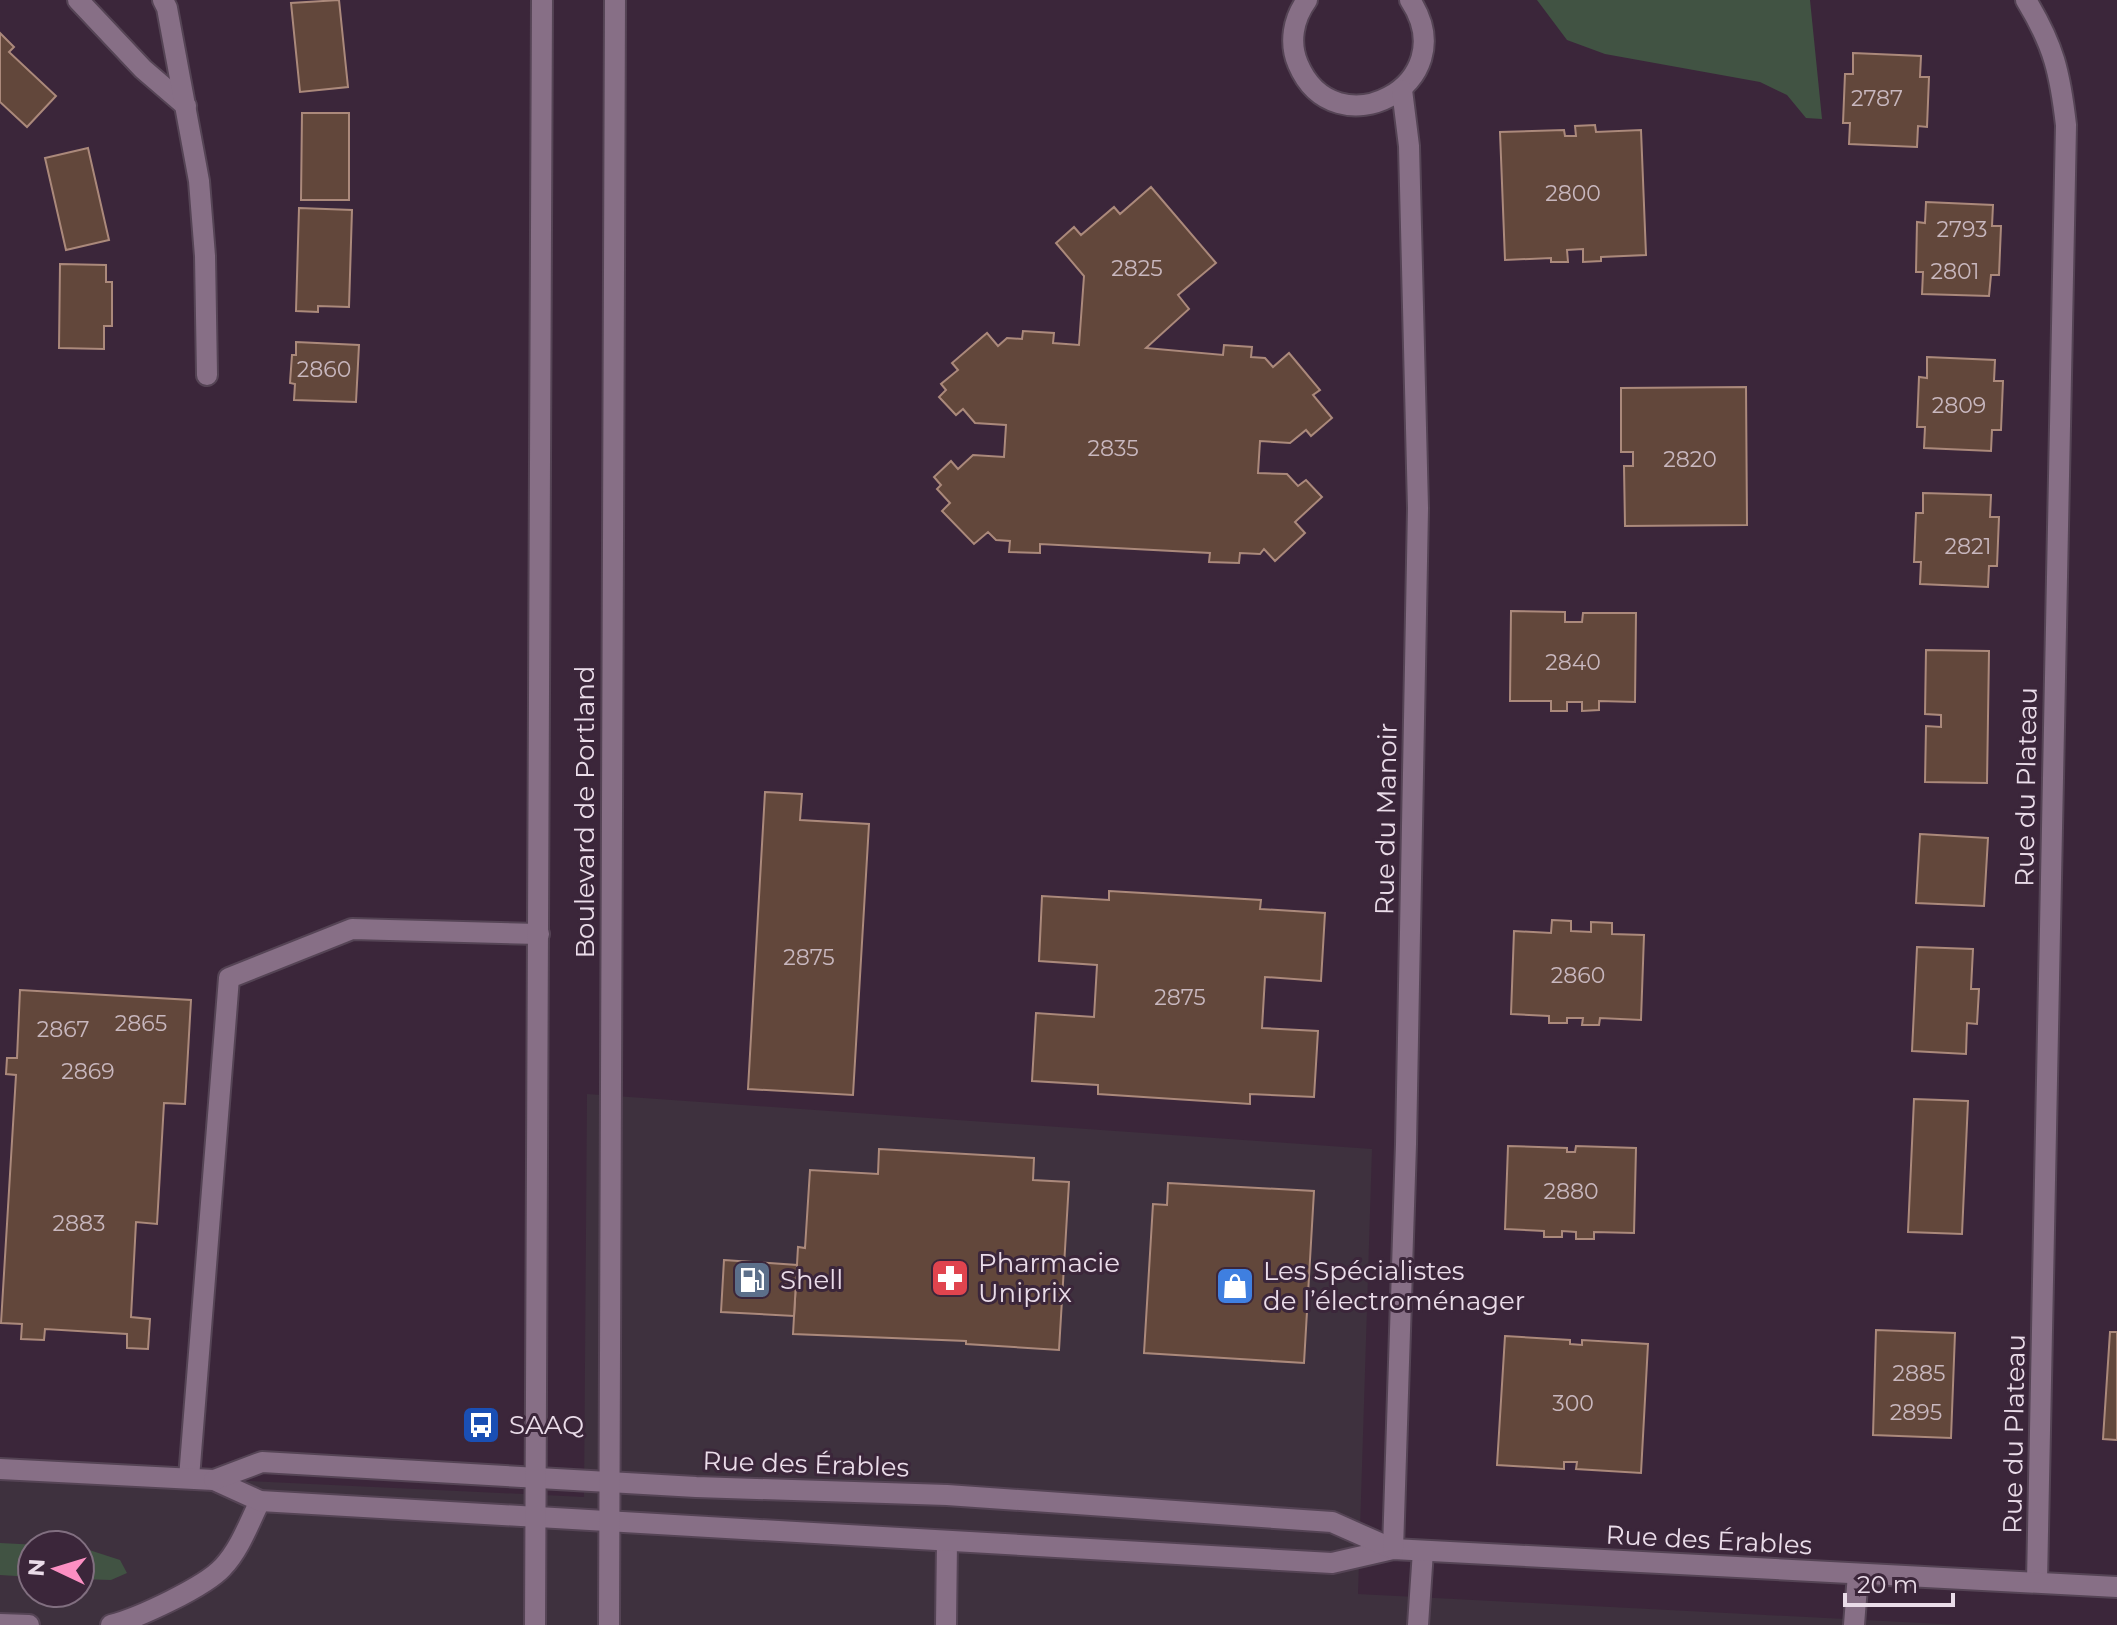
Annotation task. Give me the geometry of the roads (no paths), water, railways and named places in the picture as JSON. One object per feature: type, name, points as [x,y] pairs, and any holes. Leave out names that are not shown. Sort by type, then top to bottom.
[{"type":"street","points":[[78,0],[143,69],[186,106]]},
{"type":"street","points":[[163,0],[186,106],[201,211],[207,375]]},
{"type":"street","points":[[533,0],[542,75]]},
{"type":"street","name":"Boulevard de Portland","points":[[535,1625],[542,0]]},
{"type":"street","name":"Boulevard de Portland","points":[[609,1625],[615,0]]},
{"type":"street","points":[[1307,0],[1299,10],[1293,32],[1294,55],[1303,76],[1318,93],[1338,103],[1361,106],[1383,102],[1402,90],[1415,73],[1423,54],[1424,34],[1419,14],[1410,0]]},
{"type":"street","name":"Rue du Plateau","points":[[2026,0],[2044,30],[2060,76],[2066,125],[2037,1582]]},
{"type":"street","name":"Rue du Manoir","points":[[1393,1549],[1406,1131],[1418,508],[1409,146],[1402,90]]},
{"type":"street","points":[[189,1478],[229,978],[352,929],[539,934]]},
{"type":"street","name":"Rue des Érables","points":[[214,1480],[262,1462],[696,1487],[947,1495],[1332,1522],[1393,1549]]},
{"type":"street","name":"Rue des Érables","points":[[0,1469],[214,1480],[260,1501],[1332,1563],[1393,1549],[2117,1587]]},
{"type":"street","points":[[111,1625],[163,1605],[222,1569],[260,1501]]},
{"type":"street","points":[[946,1625],[947,1541]]},
{"type":"street","points":[[1418,1625],[1423,1551]]},
{"type":"street","points":[[1854,1625],[1858,1574]]},
{"type":"street","points":[[0,1624],[29,1625]]},
{"type":"place","name":"Pharmacie Uniprix","points":[[950,1278]]},
{"type":"place","name":"Shell","points":[[752,1280]]},
{"type":"place","name":"Les Spécialistes de l’électroménager","points":[[1235,1286]]},
{"type":"place","name":"SAAQ","points":[[481,1425]]}]
